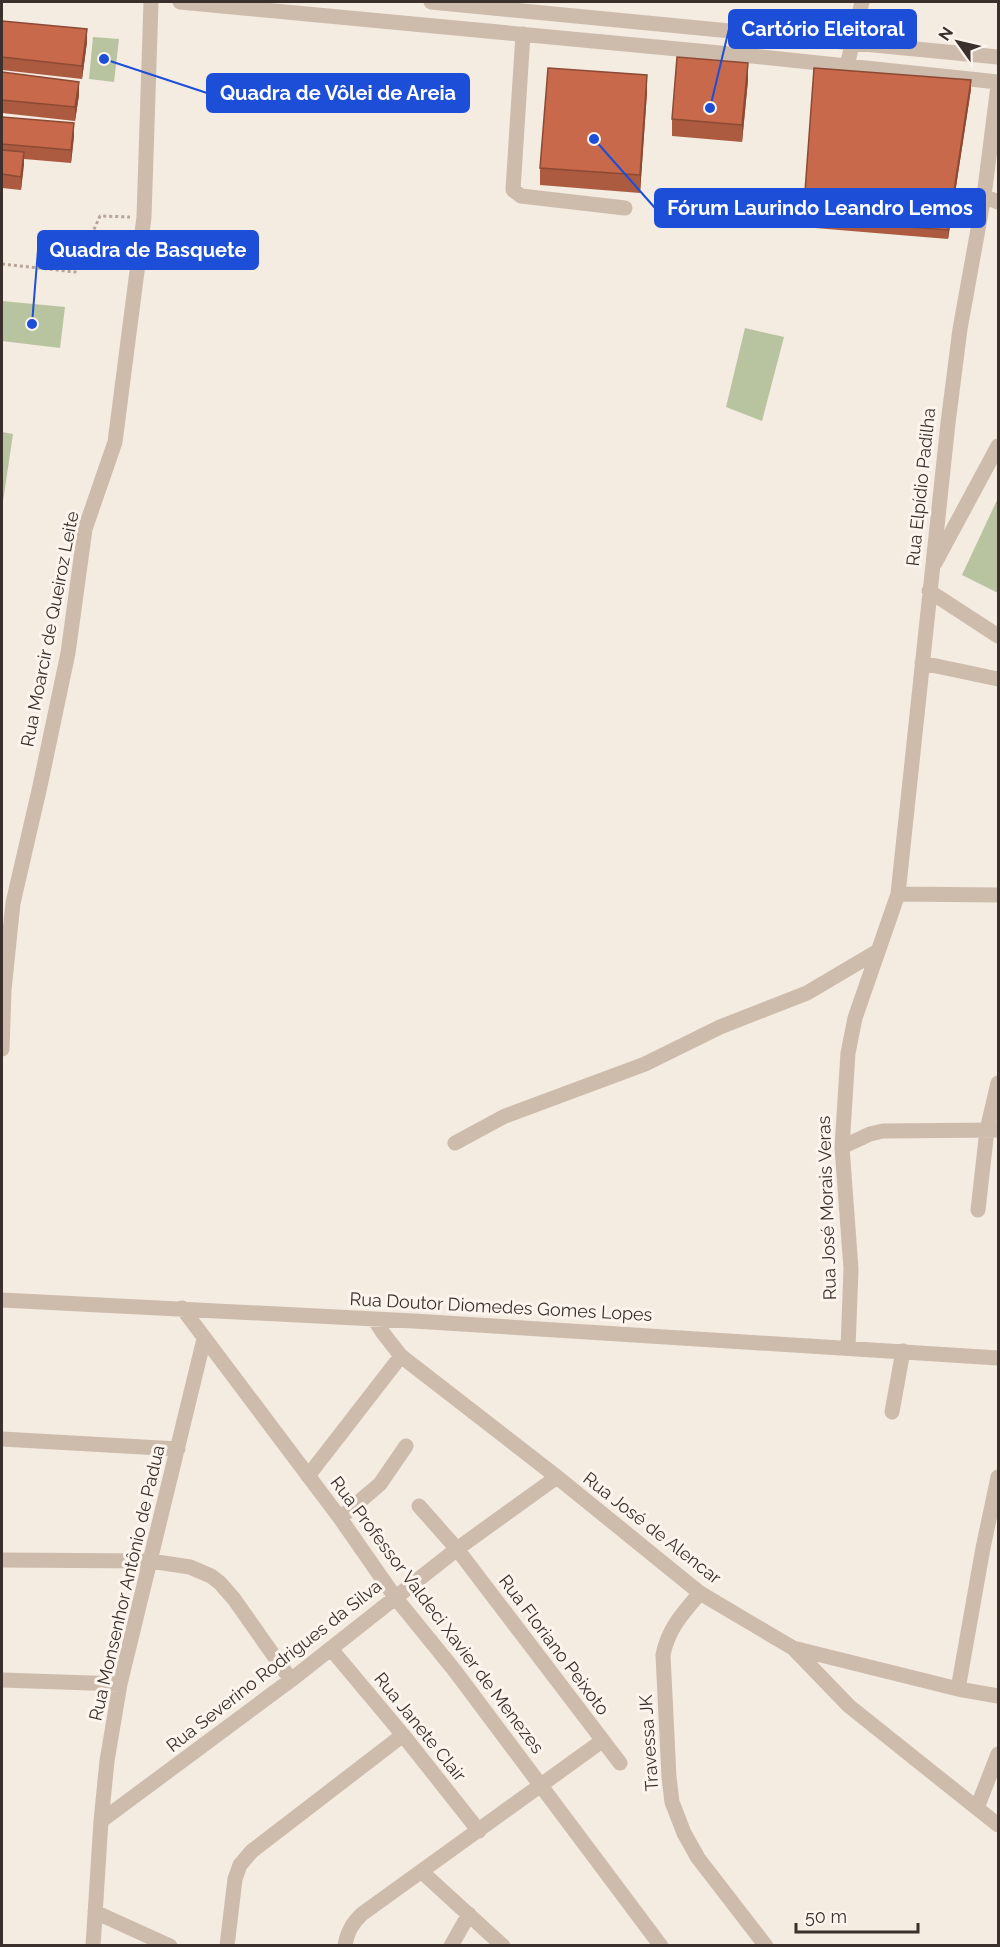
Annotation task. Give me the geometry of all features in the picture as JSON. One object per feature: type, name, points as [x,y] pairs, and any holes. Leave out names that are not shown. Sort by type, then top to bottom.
[{"type":"street","name":"Rua Moarcir de Queiroz Leite","points":[[2,1048],[7,902],[40,786],[68,653],[85,529],[116,442],[144,217],[151,2]]},
{"type":"street","points":[[180,2],[327,8],[454,27],[847,66],[999,84]]},
{"type":"street","points":[[431,2],[999,57]]},
{"type":"street","points":[[847,66],[862,2]]},
{"type":"street","points":[[454,27],[457,4]]},
{"type":"street","points":[[523,34],[513,190],[520,196],[625,207]]},
{"type":"street","name":"Rua Elpídio Padilha","points":[[898,894],[929,591],[960,329],[984,196],[999,84]]},
{"type":"street","points":[[984,196],[999,202]]},
{"type":"street","points":[[932,568],[999,446]]},
{"type":"street","points":[[929,591],[999,636]]},
{"type":"street","points":[[922,663],[999,679]]},
{"type":"street","points":[[898,894],[999,895]]},
{"type":"street","name":"Rua José Morais Veras","points":[[848,1348],[851,1269],[842,1147],[848,1053],[855,1018],[898,894]]},
{"type":"street","points":[[455,1143],[505,1116],[645,1064],[720,1027],[807,993],[878,951]]},
{"type":"street","points":[[978,1210],[999,1083]]},
{"type":"street","points":[[842,1147],[870,1134],[883,1131],[993,1130]]},
{"type":"street","name":"Rua Doutor Diomedes Gomes Lopes","points":[[2,1300],[374,1319],[999,1358]]},
{"type":"street","name":"Rua Professor Valdeci Xavier de Menezes","points":[[182,1308],[340,1518],[394,1597],[455,1671],[661,1946]]},
{"type":"street","name":"Rua José de Alencar","points":[[374,1319],[401,1356],[557,1477],[700,1593],[793,1648],[849,1706],[999,1825]]},
{"type":"street","name":"Rua Monsenhor Antônio de Padua","points":[[93,1946],[107,1761],[120,1684],[204,1339]]},
{"type":"street","points":[[892,1412],[903,1351]]},
{"type":"street","points":[[308,1476],[401,1356]]},
{"type":"street","points":[[2,1438],[177,1449]]},
{"type":"street","points":[[340,1518],[380,1484],[406,1446]]},
{"type":"street","name":"Rua Severino Rodrigues da Silva","points":[[101,1821],[291,1680],[457,1549],[557,1477]]},
{"type":"street","points":[[958,1689],[983,1548],[999,1477]]},
{"type":"street","name":"Rua Floriano Peixoto","points":[[419,1506],[457,1549],[620,1763]]},
{"type":"street","points":[[2,1560],[150,1561],[190,1566],[220,1583],[234,1599],[291,1680]]},
{"type":"street","name":"Travessa JK","points":[[700,1593],[675,1623],[666,1638],[663,1655],[672,1802],[684,1833],[698,1858],[766,1946]]},
{"type":"street","points":[[793,1648],[958,1689],[999,1696]]},
{"type":"street","name":"Rua Janete Clair","points":[[331,1649],[479,1831]]},
{"type":"street","points":[[2,1680],[120,1684]]},
{"type":"street","points":[[227,1946],[235,1879],[240,1865],[252,1851],[403,1735]]},
{"type":"street","points":[[345,1946],[346,1936],[356,1919],[602,1741]]},
{"type":"street","points":[[977,1808],[999,1754]]},
{"type":"street","points":[[422,1872],[503,1946]]},
{"type":"street","points":[[95,1912],[170,1946]]},
{"type":"street","points":[[451,1946],[469,1914]]},
{"type":"path","points":[[2,264],[75,272],[100,216],[144,217]]},
{"type":"green space","points":[[93,37],[119,39],[114,82],[89,79]]},
{"type":"green space","points":[[2,301],[65,307],[60,348],[2,341]]},
{"type":"green space","points":[[745,328],[784,337],[762,421],[726,407]]},
{"type":"green space","points":[[2,432],[13,434],[2,508]]},
{"type":"green space","points":[[998,498],[998,593],[962,575]]},
{"type":"building","points":[[2,21],[87,29],[82,66],[2,57]]},
{"type":"building","points":[[677,57],[748,63],[742,125],[672,119]]},
{"type":"building","points":[[548,68],[647,75],[640,175],[540,168]]},
{"type":"building","points":[[814,68],[971,80],[948,230],[803,219]]},
{"type":"building","points":[[2,72],[79,82],[75,107],[2,100]]},
{"type":"building","points":[[2,117],[74,123],[71,150],[2,144]]},
{"type":"building","points":[[2,150],[24,152],[21,177],[2,174]]},
{"type":"place","name":"Quadra de Vôlei de Areia","points":[[104,59]]},
{"type":"place","name":"Cartório Eleitoral","points":[[710,108]]},
{"type":"place","name":"Fórum Laurindo Leandro Lemos","points":[[594,139]]},
{"type":"place","name":"Quadra de Basquete","points":[[32,324]]}]
